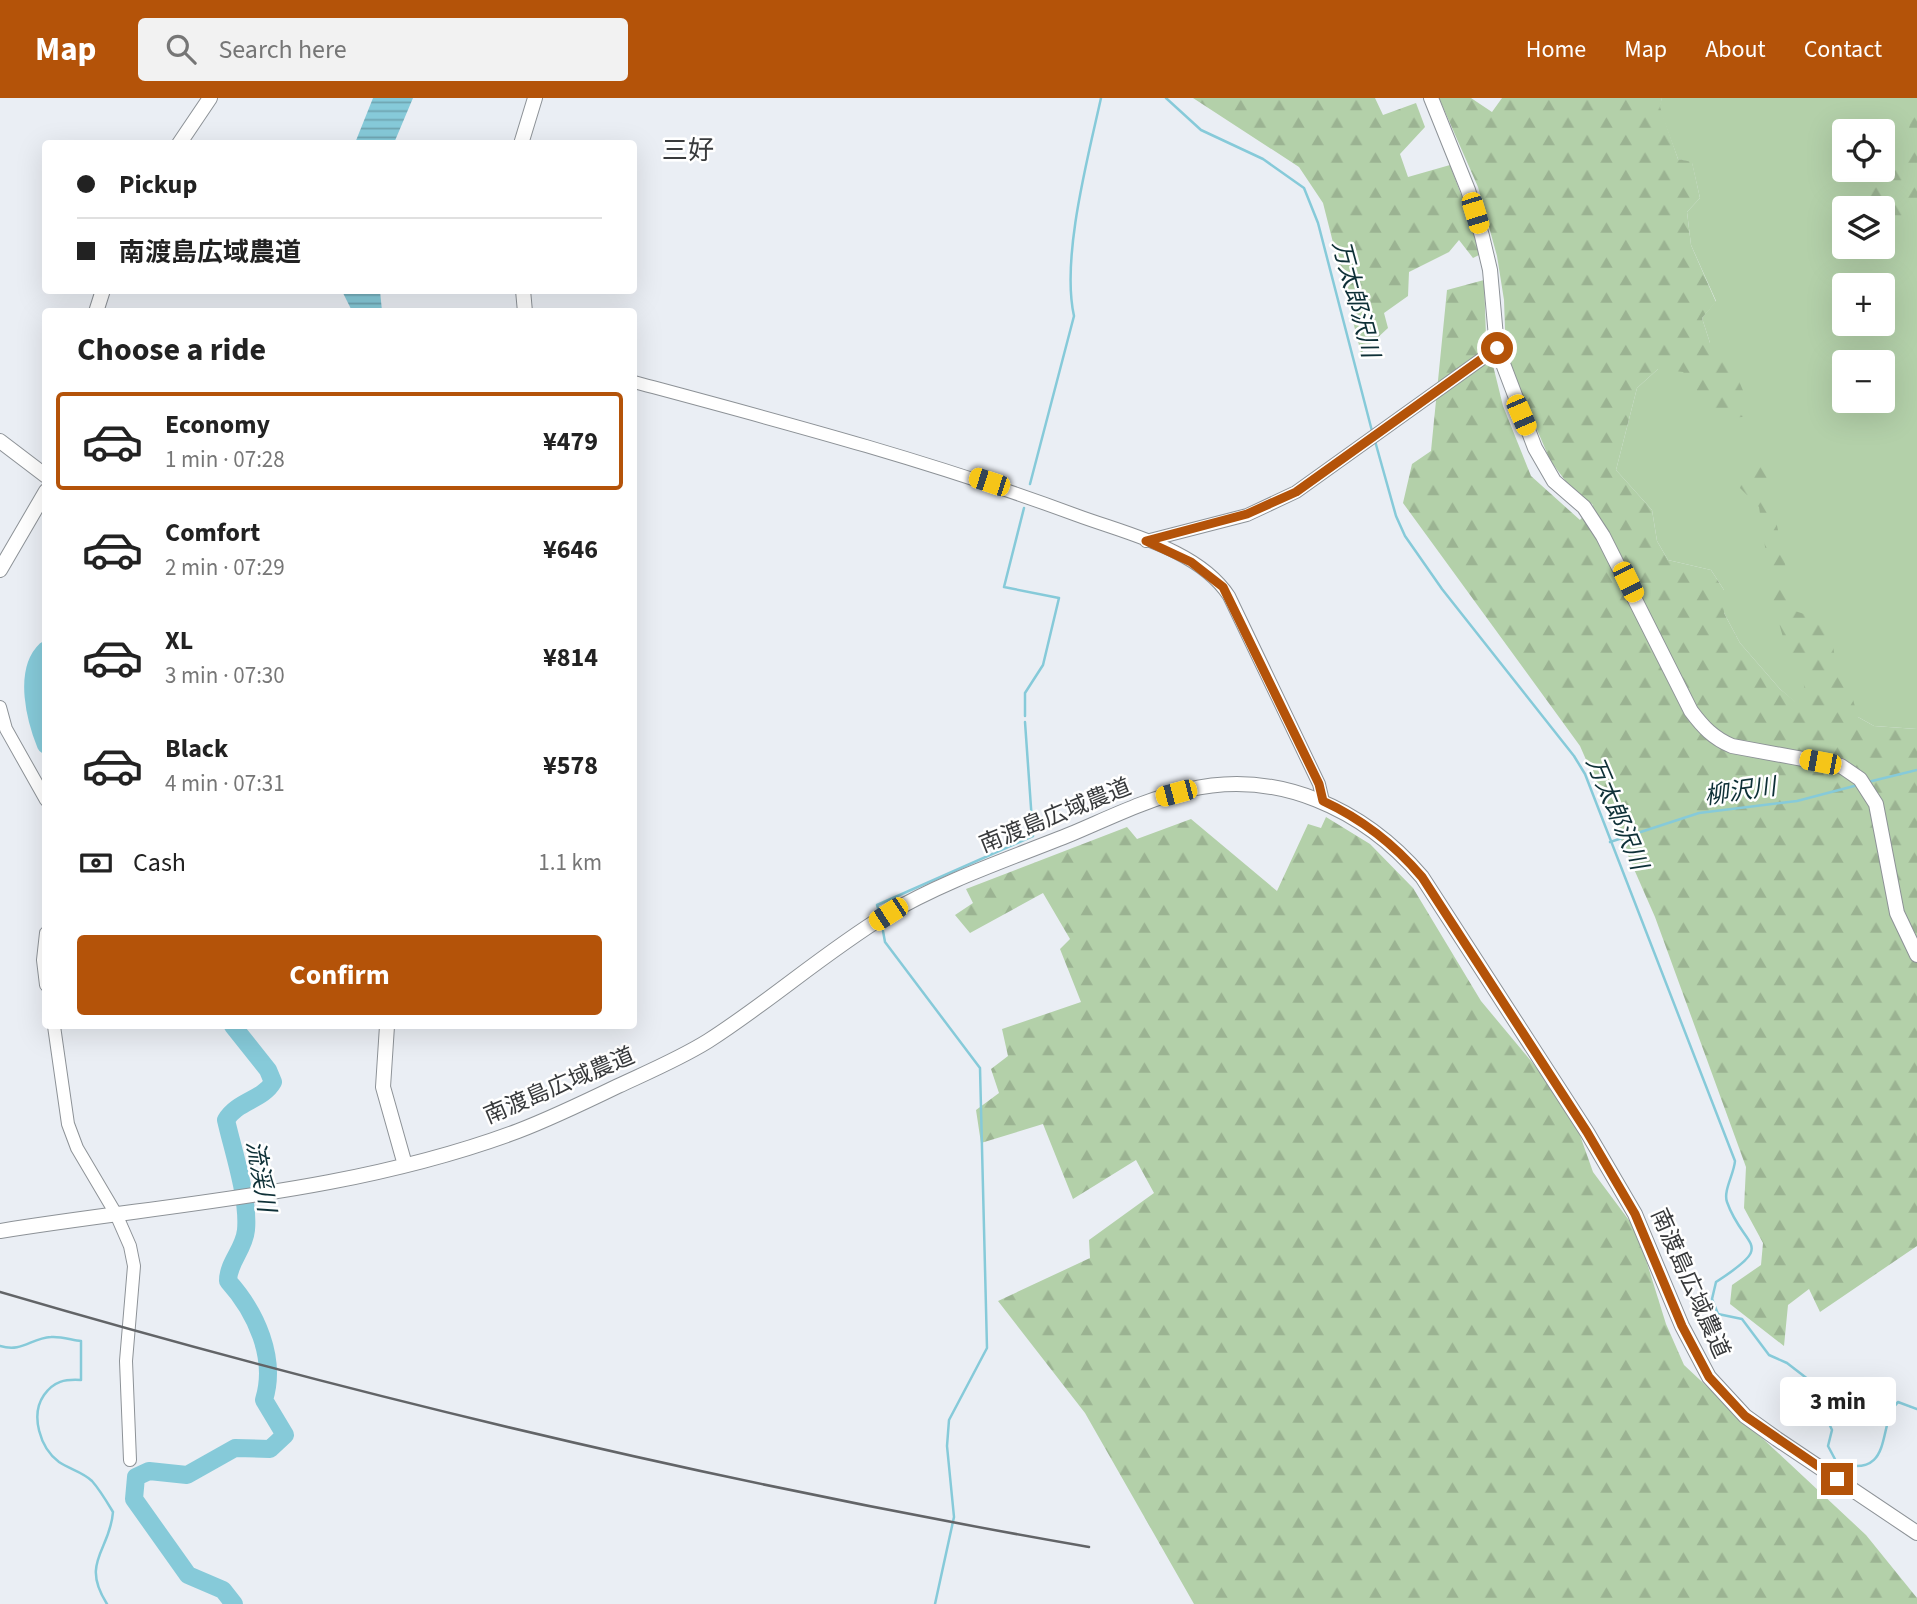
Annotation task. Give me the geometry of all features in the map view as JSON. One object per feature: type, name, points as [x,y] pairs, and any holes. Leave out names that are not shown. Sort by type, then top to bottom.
[{"type":"street","points":[[182,140],[210,98]]},
{"type":"street","points":[[522,140],[535,98]]},
{"type":"street","points":[[1432,98],[1464,177],[1482,236],[1490,270],[1497,348],[1541,460],[1554,481],[1590,514],[1628,582],[1691,711],[1704,727],[1716,739],[1732,746],[1841,766],[1868,789],[1877,804],[1897,913],[1917,955]]},
{"type":"street","points":[[1146,541],[1269,507],[1296,492],[1497,348]]},
{"type":"street","points":[[637,383],[870,444],[989,482],[1146,541],[1191,562],[1223,587],[1315,775],[1323,801]]},
{"type":"street","points":[[0,440],[42,473]]},
{"type":"street","points":[[0,570],[42,498]]},
{"type":"street","points":[[0,707],[6,729],[42,793]]},
{"type":"street","name":"南渡島広域農道","points":[[0,1231],[303,1189],[405,1165],[517,1131],[671,1061],[749,1014],[888,914],[973,874],[1140,804],[1190,789],[1219,785],[1275,788],[1323,801],[1377,832],[1402,853],[1422,877],[1587,1132],[1635,1214],[1682,1326],[1709,1377],[1752,1420],[1917,1533]]},
{"type":"street","points":[[54,1029],[68,1124],[77,1149],[116,1214],[130,1246],[134,1266],[127,1362],[130,1460]]},
{"type":"street","points":[[387,1029],[383,1087],[405,1165]]},
{"type":"green space","points":[[1193,98],[1375,98],[1383,115],[1416,103],[1425,127],[1400,154],[1408,177],[1450,165],[1472,224],[1479,255],[1473,258],[1459,240],[1449,252],[1409,272],[1408,296],[1384,313],[1388,328],[1361,353],[1323,203],[1299,167]]},
{"type":"green space","points":[[1439,98],[1471,98],[1492,112],[1502,98],[1662,98],[1660,107],[1678,159],[1692,162],[1700,198],[1687,212],[1691,245],[1716,302],[1702,318],[1710,343],[1732,365],[1754,416],[1718,419],[1683,372],[1658,369],[1637,388],[1616,470],[1652,510],[1657,541],[1668,560],[1711,570],[1724,590],[1724,613],[1740,643],[1780,689],[1797,703],[1805,700],[1803,673],[1785,644],[1774,606],[1759,507],[1740,488],[1747,464],[1754,457],[1763,459],[1795,611],[1819,619],[1831,629],[1835,660],[1848,682],[1858,717],[1874,726],[1917,729],[1917,1246],[1820,1312],[1809,1289],[1788,1305],[1784,1346],[1730,1304],[1732,1285],[1761,1265],[1763,1243],[1744,1208],[1746,1167],[1655,917],[1580,746],[1403,503],[1412,464],[1431,451],[1447,290],[1484,280],[1486,337],[1503,406],[1531,476],[1580,520],[1593,505],[1567,483],[1550,460],[1506,357],[1504,300],[1497,256],[1478,187]]},
{"type":"green space","points":[[1662,98],[1917,98],[1917,729],[1874,726],[1858,717],[1796,703],[1780,689],[1740,643],[1724,613],[1724,590],[1711,570],[1668,560],[1657,541],[1652,510],[1616,470],[1637,388],[1658,369],[1710,343],[1702,318],[1716,301],[1691,245],[1687,212],[1700,198],[1692,163],[1678,159],[1659,107]]},
{"type":"green space","points":[[1917,99],[1917,209],[1903,234],[1895,226],[1895,196],[1868,196],[1859,182],[1895,182],[1895,162],[1900,160]]},
{"type":"green space","points":[[1326,817],[1370,844],[1413,888],[1481,1001],[1556,1091],[1576,1124],[1593,1172],[1637,1231],[1666,1324],[1684,1365],[1866,1535],[1917,1598],[1917,1604],[1194,1604],[1085,1413],[998,1301],[1090,1258],[1089,1240],[1154,1193],[1136,1160],[1073,1199],[1043,1124],[981,1143],[976,1110],[999,1093],[991,1069],[1008,1056],[1002,1029],[1081,1002],[1060,949],[1070,939],[1043,893],[970,933],[955,915],[973,903],[966,889],[1127,827],[1137,839],[1191,819],[1277,891],[1308,824],[1321,828]]},
{"type":"water","points":[[373,98],[413,98],[395,140],[356,140]]},
{"type":"water","points":[[344,294],[380,294],[382,308],[350,308]]},
{"type":"waterway","points":[[1030,484],[1074,316],[1071,292],[1073,237],[1101,98]]},
{"type":"waterway","name":"万太郎沢川","points":[[1166,98],[1201,130],[1263,159],[1304,188],[1318,223],[1372,431]]},
{"type":"waterway","name":"万太郎沢川","points":[[1375,441],[1396,516],[1405,536],[1442,589],[1574,756],[1585,774],[1735,1161],[1726,1198],[1734,1218],[1751,1245],[1751,1252],[1735,1269],[1716,1282],[1712,1299],[1718,1314],[1742,1319],[1769,1355],[1787,1363],[1809,1380],[1832,1430],[1828,1446],[1837,1463],[1856,1466],[1868,1464],[1876,1457],[1881,1447],[1891,1412],[1898,1402],[1917,1409]]},
{"type":"waterway","points":[[1024,508],[1004,587],[1059,598],[1043,665],[1025,693],[1025,716]]},
{"type":"waterway","name":"流渓川","points":[[42,655],[33,683],[42,732]]},
{"type":"waterway","points":[[879,912],[877,905],[1033,836],[1025,722]]},
{"type":"waterway","name":"柳沢川","points":[[1868,782],[1917,770]]},
{"type":"waterway","name":"柳沢川","points":[[1610,842],[1699,813],[1797,801],[1858,785]]},
{"type":"waterway","points":[[883,931],[885,942],[980,1068],[987,1348],[949,1420],[947,1446],[954,1517],[935,1604]]},
{"type":"waterway","name":"流渓川","points":[[234,1604],[223,1590],[188,1575],[134,1499],[136,1477],[149,1471],[187,1475],[235,1448],[270,1449],[285,1435],[264,1400],[268,1368],[261,1336],[247,1307],[228,1281],[245,1237],[246,1217],[243,1189],[226,1120],[237,1109],[263,1093],[273,1082],[268,1070],[235,1029]]},
{"type":"waterway","points":[[0,1346],[14,1348],[51,1337],[81,1341],[81,1380],[60,1382],[48,1390],[40,1403],[38,1421],[42,1440],[52,1456],[92,1481],[113,1512],[96,1567],[99,1590],[107,1604]]},
{"type":"railway","points":[[0,1292],[269,1367],[541,1435],[814,1495],[1089,1547]]},
{"type":"district","name":"三好","points":[[688,150]]},
{"type":"route","points":[[1497,348],[1296,492],[1269,507],[1146,541],[1191,562],[1206,571],[1223,587],[1319,784],[1323,801],[1377,832],[1402,853],[1422,877],[1587,1132],[1635,1214],[1682,1326],[1709,1377],[1745,1416],[1837,1479]]}]
